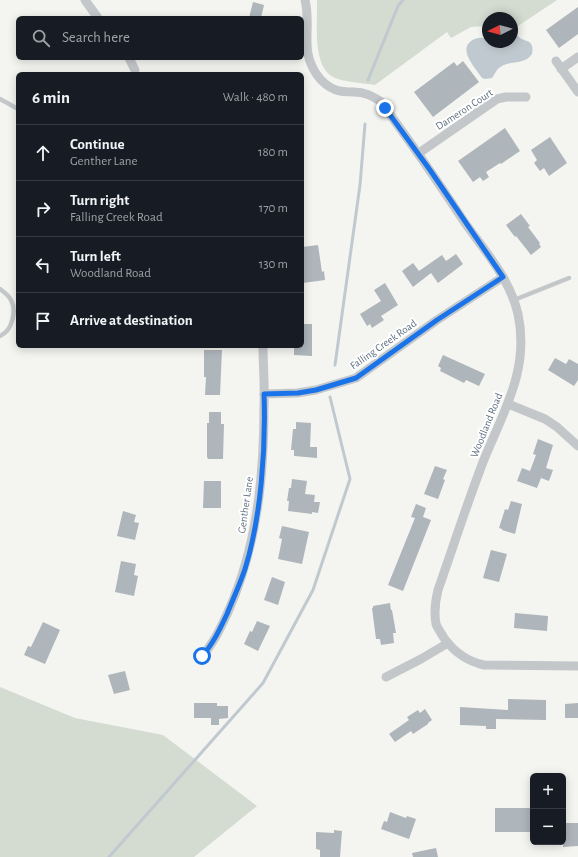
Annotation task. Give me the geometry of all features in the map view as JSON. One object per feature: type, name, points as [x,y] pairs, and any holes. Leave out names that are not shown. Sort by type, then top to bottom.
[{"type":"street","points":[[85,0],[97,16]]},
{"type":"street","name":"Woodland Road","points":[[305,0],[308,21],[306,48],[310,64],[321,80],[328,86],[337,90],[363,92],[380,101],[419,154],[503,277],[514,300],[518,315],[520,357],[514,389],[484,462],[438,590],[435,613],[436,625],[448,643],[464,658],[473,663],[484,665],[578,666]]},
{"type":"street","points":[[561,69],[578,57]]},
{"type":"street","points":[[130,60],[135,70]]},
{"type":"street","points":[[556,61],[578,92]]},
{"type":"street","name":"Dameron Court","points":[[419,154],[497,99],[506,97],[526,97]]},
{"type":"street","name":"Falling Creek Road","points":[[264,394],[298,393],[316,390],[356,378],[437,320],[503,277]]},
{"type":"street","name":"Genther Lane","points":[[202,656],[209,649],[219,632],[239,585],[250,550],[259,502],[262,472],[264,394],[263,348]]},
{"type":"street","points":[[508,404],[545,419],[557,427],[578,446]]},
{"type":"street","points":[[386,677],[448,643]]},
{"type":"lane","points":[[0,99],[16,108]]},
{"type":"lane","points":[[514,300],[569,278]]},
{"type":"lane","points":[[0,288],[12,300],[14,314],[11,326],[4,334],[0,336]]},
{"type":"shaded area","points":[[317,0],[557,0],[518,26],[518,12],[482,12],[482,26],[471,27],[451,38],[447,32],[375,85],[335,78],[327,73],[322,65],[319,54]]},
{"type":"shaded area","points":[[518,36],[532,45],[532,54],[526,60],[506,64],[500,67],[492,78],[485,79],[482,78],[473,65],[467,55],[466,50],[467,46],[472,40],[482,38],[482,48],[518,48]]},
{"type":"shaded area","points":[[0,687],[75,718],[163,735],[257,806],[194,857],[0,857]]},
{"type":"building","points":[[253,2],[264,5],[261,16],[250,16]]},
{"type":"building","points":[[578,7],[578,34],[559,48],[546,30]]},
{"type":"building","points":[[463,61],[479,82],[433,117],[414,92],[454,62],[457,66]]},
{"type":"building","points":[[505,128],[520,151],[486,172],[489,177],[483,181],[480,177],[473,182],[458,161]]},
{"type":"building","points":[[550,137],[567,163],[549,176],[544,168],[540,171],[534,163],[537,160],[531,150]]},
{"type":"building","points":[[521,214],[530,226],[528,227],[540,243],[539,244],[541,247],[531,255],[506,225]]},
{"type":"building","points":[[318,245],[322,272],[324,271],[325,280],[304,283],[304,247]]},
{"type":"building","points":[[456,254],[463,264],[438,283],[431,273],[413,287],[402,271],[413,263],[419,271],[442,255],[446,261]]},
{"type":"building","points":[[385,283],[398,305],[381,316],[384,320],[372,328],[370,324],[367,326],[360,314],[381,301],[374,290]]},
{"type":"building","points":[[304,324],[312,324],[312,356],[294,355],[294,348],[304,348]]},
{"type":"building","points":[[204,350],[222,350],[220,395],[205,395],[206,377],[204,377]]},
{"type":"building","points":[[443,355],[485,374],[479,386],[466,380],[464,383],[440,371],[441,368],[438,366]]},
{"type":"building","points":[[555,358],[566,364],[569,359],[578,364],[578,380],[574,386],[548,370]]},
{"type":"building","points":[[209,412],[221,412],[221,424],[224,424],[223,459],[208,459],[207,457],[207,423],[209,423]]},
{"type":"building","points":[[296,422],[311,423],[310,447],[317,447],[317,458],[294,456],[294,450],[291,450],[293,429],[296,429]]},
{"type":"building","points":[[538,439],[553,445],[546,468],[553,470],[549,481],[541,478],[537,488],[517,481],[522,468],[530,471],[536,455],[533,454]]},
{"type":"building","points":[[435,466],[447,470],[438,499],[424,494]]},
{"type":"building","points":[[292,479],[307,481],[305,494],[315,495],[314,502],[320,502],[318,513],[312,512],[312,514],[288,511],[289,501],[287,501]]},
{"type":"building","points":[[204,481],[221,481],[221,508],[203,508]]},
{"type":"building","points":[[511,501],[522,504],[515,534],[499,528],[505,509],[508,510]]},
{"type":"building","points":[[416,504],[426,508],[423,517],[431,520],[403,591],[388,585],[415,518],[411,517]]},
{"type":"building","points":[[123,511],[136,515],[134,522],[139,523],[135,540],[117,536]]},
{"type":"building","points":[[282,526],[309,532],[302,564],[278,559],[282,539],[279,538]]},
{"type":"building","points":[[491,550],[507,554],[499,582],[483,578]]},
{"type":"building","points":[[121,561],[136,564],[134,575],[138,576],[134,596],[115,592]]},
{"type":"building","points":[[272,577],[285,582],[278,605],[264,600]]},
{"type":"building","points":[[390,603],[396,633],[393,633],[394,643],[381,645],[380,639],[376,639],[372,608],[373,606]]},
{"type":"building","points":[[515,613],[548,616],[547,631],[514,628]]},
{"type":"building","points":[[257,621],[270,626],[258,651],[244,644]]},
{"type":"building","points":[[43,622],[60,630],[45,664],[24,655],[28,646],[31,647]]},
{"type":"building","points":[[125,671],[130,690],[114,694],[108,675]]},
{"type":"building","points":[[508,699],[546,700],[546,720],[496,719],[496,729],[486,729],[486,726],[460,725],[460,707],[508,710]]},
{"type":"building","points":[[194,703],[217,703],[217,706],[228,706],[228,718],[219,719],[219,725],[211,725],[211,718],[194,718]]},
{"type":"building","points":[[578,703],[578,718],[565,718],[565,704]]},
{"type":"building","points":[[425,709],[432,720],[413,734],[411,731],[395,742],[389,734],[409,720],[407,717],[418,710],[420,713]]},
{"type":"building","points":[[495,808],[530,808],[530,832],[495,832]]},
{"type":"building","points":[[390,812],[406,818],[407,816],[416,819],[409,839],[381,829],[384,821],[387,822]]},
{"type":"building","points":[[566,823],[578,823],[578,846],[563,847],[563,845],[566,845]]},
{"type":"building","points":[[334,830],[342,831],[340,857],[320,857],[320,850],[316,849],[316,832],[334,833]]},
{"type":"building","points":[[436,848],[438,857],[413,857],[412,853]]},
{"type":"waterway","points":[[368,80],[398,6],[403,0]]},
{"type":"waterway","points":[[335,365],[360,185],[365,124]]},
{"type":"waterway","points":[[109,857],[263,683],[313,590],[350,479],[330,397]]},
{"type":"route","points":[[202,656],[209,649],[219,632],[245,570],[250,550],[259,502],[262,472],[264,394],[298,393],[316,390],[334,386],[356,378],[437,320],[503,277],[430,170],[385,108]]}]
